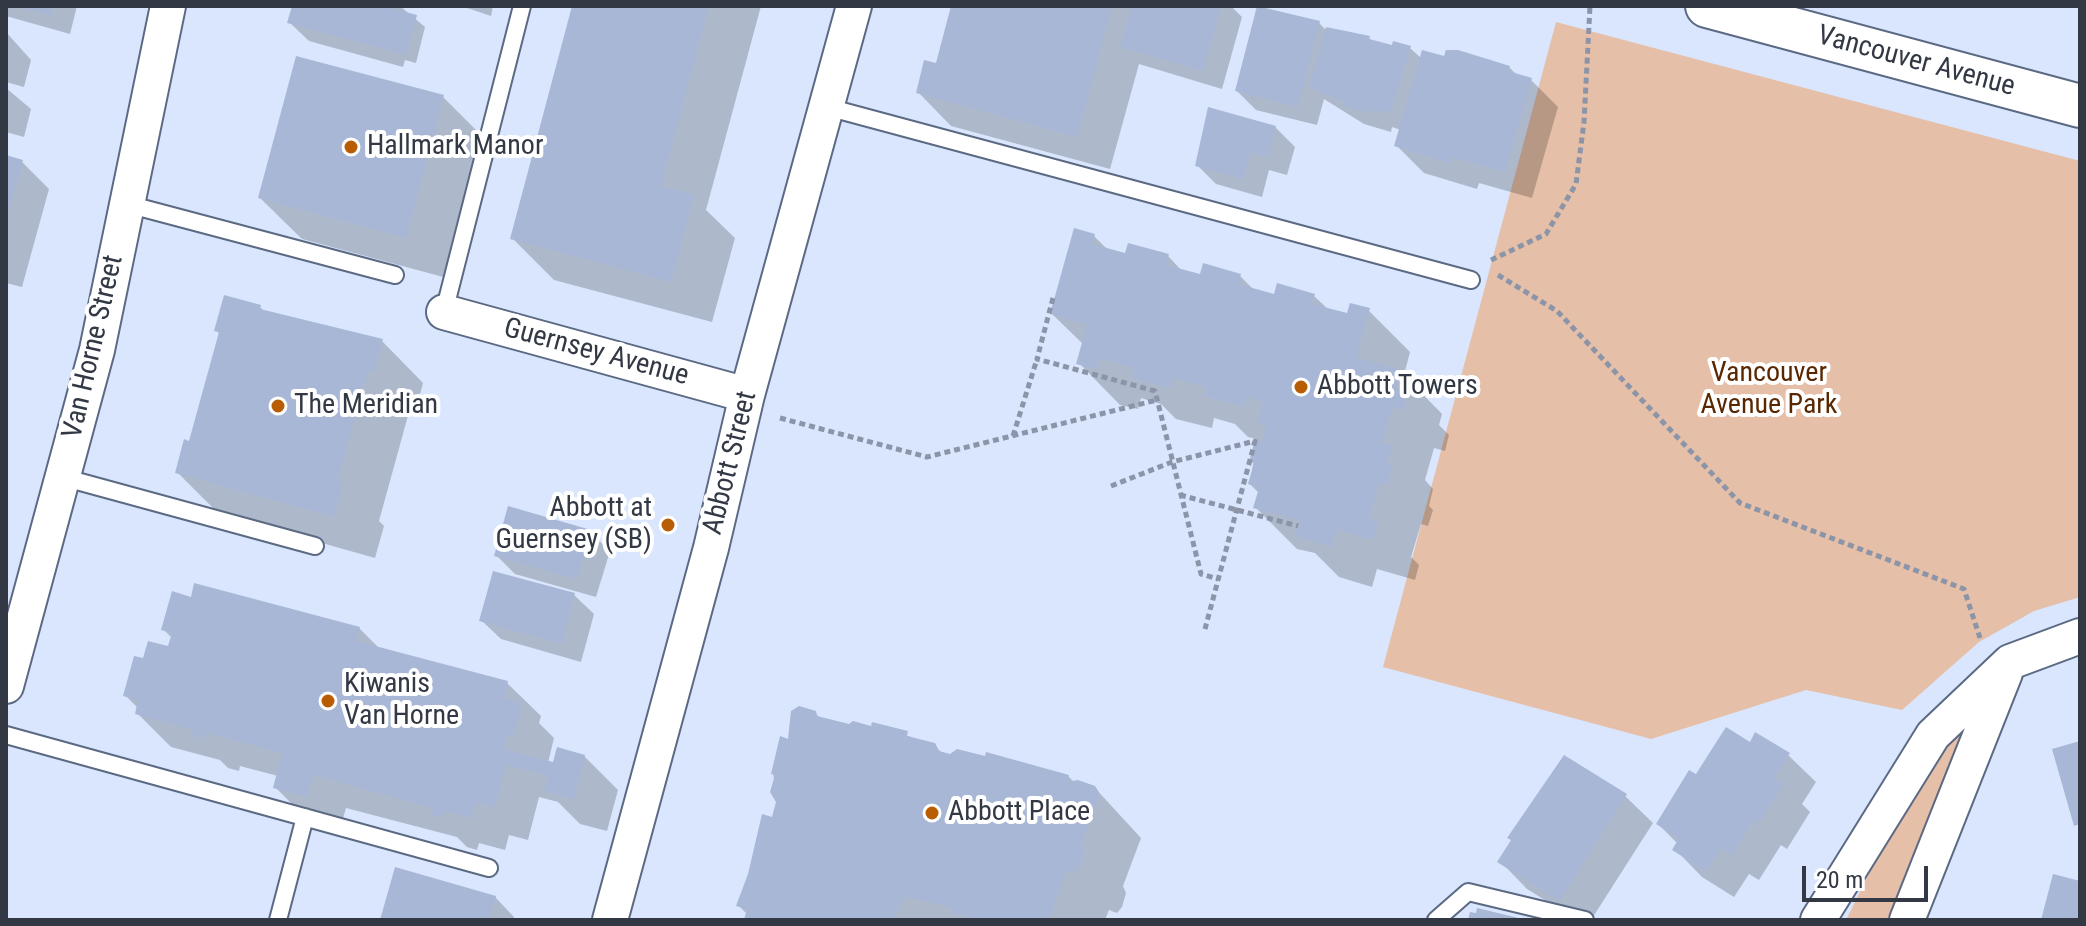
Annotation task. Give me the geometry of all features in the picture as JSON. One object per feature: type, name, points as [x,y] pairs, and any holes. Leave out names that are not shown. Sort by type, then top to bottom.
[{"type":"street","name":"Van Horne Street","points":[[6,686],[97,350],[168,6]]},
{"type":"street","name":"Abbott Street","points":[[610,920],[711,548],[746,401],[854,6]]},
{"type":"street","name":"Vancouver Avenue","points":[[1707,6],[2080,106]]},
{"type":"street","name":"Guernsey Avenue","points":[[444,312],[746,401]]},
{"type":"street","points":[[1818,920],[1933,735],[2002,670],[2080,636]]},
{"type":"street","points":[[1907,920],[2002,670]]},
{"type":"lane","points":[[444,312],[522,6]]},
{"type":"lane","points":[[827,107],[1476,272]]},
{"type":"lane","points":[[127,204],[395,275]]},
{"type":"lane","points":[[62,477],[315,546]]},
{"type":"lane","points":[[6,735],[489,868]]},
{"type":"lane","points":[[278,920],[305,817]]},
{"type":"lane","points":[[1436,920],[1468,892],[1585,920]]},
{"type":"path","points":[[1476,272],[1546,234],[1576,184],[1584,122],[1590,6]]},
{"type":"path","points":[[1476,272],[1557,311],[1740,503],[1964,589],[2002,670]]},
{"type":"path","points":[[1013,436],[1053,298]]},
{"type":"path","points":[[1037,359],[1155,391],[1201,574],[1218,579]]},
{"type":"path","points":[[746,401],[927,457],[1157,400]]},
{"type":"path","points":[[1111,486],[1172,462],[1255,441],[1205,629]]},
{"type":"path","points":[[1180,495],[1298,526]]},
{"type":"green space","name":"Vancouver Avenue Park","points":[[1556,22],[2080,161],[2080,597],[2034,611],[1979,642],[1902,710],[1806,690],[1651,739],[1383,667]]},
{"type":"green space","points":[[1963,725],[1966,733],[1893,920],[1846,920],[1923,764]]},
{"type":"building","points":[[16,6],[53,6],[51,16]]},
{"type":"building","points":[[292,6],[395,6],[394,9],[417,15],[406,55],[287,23]]},
{"type":"building","points":[[572,6],[709,6],[661,186],[694,195],[671,282],[510,239]]},
{"type":"building","points":[[951,6],[1112,6],[1077,137],[916,93],[924,60],[936,63]]},
{"type":"building","points":[[1132,6],[1221,6],[1203,71],[1120,47]]},
{"type":"building","points":[[1257,6],[1320,21],[1298,107],[1235,91]]},
{"type":"building","points":[[1326,27],[1370,36],[1369,39],[1392,45],[1393,41],[1411,46],[1390,114],[1373,109],[1372,114],[1343,106],[1344,102],[1309,87]]},
{"type":"building","points":[[1422,50],[1444,56],[1446,50],[1458,50],[1510,66],[1508,71],[1532,78],[1505,172],[1452,157],[1450,163],[1394,146]]},
{"type":"building","name":"Hallmark Manor","points":[[296,56],[444,95],[406,238],[258,198]]},
{"type":"building","points":[[1208,107],[1276,126],[1268,157],[1250,152],[1243,179],[1195,166]]},
{"type":"building","points":[[6,155],[23,160],[7,217],[6,217]]},
{"type":"building","name":"Abbott Towers","points":[[1074,228],[1095,234],[1092,244],[1125,253],[1128,243],[1169,254],[1166,265],[1200,274],[1203,263],[1241,274],[1238,284],[1274,294],[1277,283],[1315,294],[1312,304],[1347,313],[1350,303],[1370,308],[1356,357],[1402,370],[1396,388],[1408,391],[1403,410],[1392,407],[1382,443],[1392,445],[1387,465],[1392,466],[1387,485],[1379,483],[1369,519],[1378,521],[1373,540],[1336,529],[1331,547],[1295,536],[1300,520],[1253,508],[1259,488],[1248,484],[1254,463],[1249,462],[1255,440],[1262,442],[1267,426],[1257,424],[1263,402],[1246,397],[1244,407],[1204,396],[1206,387],[1173,378],[1170,388],[1132,378],[1134,368],[1099,358],[1096,369],[1076,364],[1087,325],[1050,314]]},
{"type":"building","name":"The Meridian","points":[[224,295],[261,305],[260,309],[383,339],[374,373],[368,371],[337,481],[343,483],[334,517],[175,473],[184,439],[189,441],[219,332],[214,331]]},
{"type":"building","points":[[508,506],[591,530],[577,579],[494,556]]},
{"type":"building","points":[[493,571],[575,593],[562,644],[479,621]]},
{"type":"building","name":"Kiwanis Van Horne","points":[[194,583],[360,627],[356,641],[508,681],[504,698],[522,703],[513,737],[507,735],[503,749],[553,762],[557,747],[585,755],[574,799],[544,791],[548,776],[506,765],[495,807],[476,802],[471,818],[445,811],[443,818],[431,814],[433,808],[313,775],[307,797],[273,788],[282,753],[207,733],[205,739],[192,735],[193,730],[135,714],[138,700],[123,696],[134,656],[143,658],[148,641],[168,646],[172,633],[161,630],[172,591],[191,597]]},
{"type":"building","name":"Abbott Place","points":[[799,706],[816,711],[817,716],[849,724],[853,721],[871,726],[872,722],[908,731],[907,736],[935,743],[939,751],[950,754],[957,749],[985,756],[986,752],[1069,775],[1067,782],[1078,780],[1095,786],[1100,794],[1082,843],[1085,850],[1081,865],[1075,872],[1067,870],[1049,920],[964,920],[965,916],[952,913],[953,908],[908,897],[902,901],[893,920],[744,920],[747,909],[736,906],[748,874],[762,814],[772,817],[776,802],[770,792],[775,775],[771,774],[780,736],[788,739],[791,711]]},
{"type":"building","points":[[1726,727],[1750,742],[1755,732],[1790,753],[1774,778],[1784,784],[1759,823],[1753,820],[1732,855],[1721,848],[1706,871],[1672,850],[1679,838],[1656,824],[1689,770],[1696,774]]},
{"type":"building","points":[[2080,741],[2080,824],[2074,826],[2052,749]]},
{"type":"building","points":[[1564,755],[1627,794],[1559,901],[1497,862],[1511,840],[1507,838]]},
{"type":"building","points":[[395,867],[496,896],[489,920],[380,920]]},
{"type":"building","points":[[2053,874],[2080,881],[2080,920],[2041,920]]},
{"type":"building","points":[[1477,908],[1523,919],[1468,920],[1470,912],[1476,913]]},
{"type":"place","name":"Hallmark Manor","points":[[351,147]]},
{"type":"place","name":"Abbott Towers","points":[[1301,387]]},
{"type":"place","name":"The Meridian","points":[[278,406]]},
{"type":"place","name":"Abbott at Guernsey (SB)","points":[[668,525]]},
{"type":"place","name":"Kiwanis Van Horne","points":[[328,701]]},
{"type":"place","name":"Abbott Place","points":[[932,813]]}]
